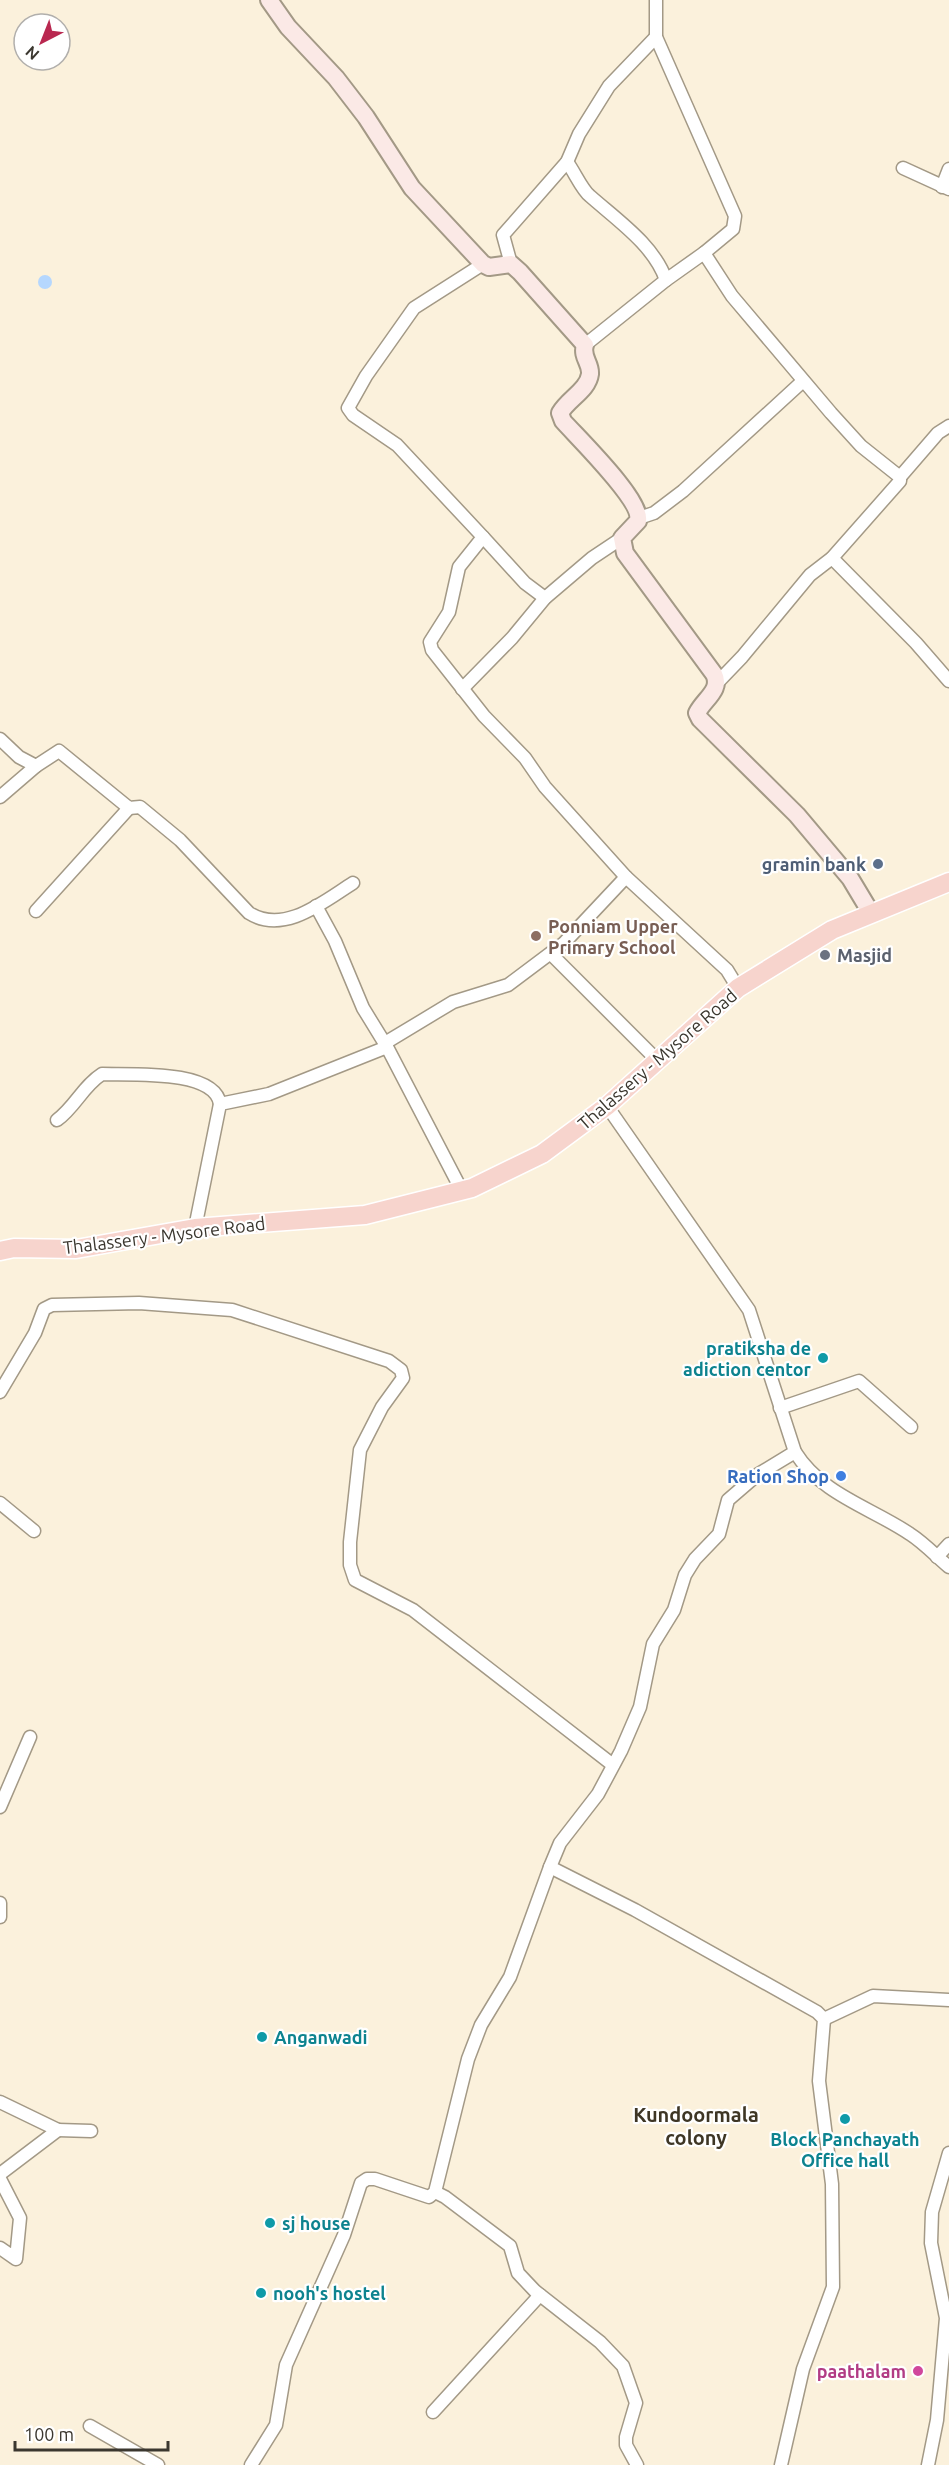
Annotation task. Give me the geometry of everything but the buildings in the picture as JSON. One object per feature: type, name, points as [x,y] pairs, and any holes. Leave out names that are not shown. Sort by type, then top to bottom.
[{"type":"main road","name":"Thalassery - Mysore Road","points":[[0,1251],[14,1248],[76,1249],[195,1228],[365,1215],[462,1191],[542,1154],[607,1106],[738,988],[832,930],[949,882]]},
{"type":"street","points":[[269,0],[288,27],[336,78],[366,117],[412,188],[483,264],[489,267],[511,264]]},
{"type":"street","points":[[639,518],[636,508],[615,479],[563,421],[560,414],[586,385],[590,375],[589,366],[584,357],[585,345],[733,230],[735,216],[690,110],[669,71],[656,37],[655,0]]},
{"type":"street","points":[[585,345],[511,264],[503,235],[567,162],[579,134],[609,86],[656,37]]},
{"type":"street","points":[[567,162],[578,175],[587,195],[603,205],[660,262],[666,280]]},
{"type":"street","points":[[903,168],[945,188],[949,169]]},
{"type":"street","points":[[704,253],[732,296],[803,381],[861,446],[900,477]]},
{"type":"street","points":[[483,264],[414,308],[366,376],[348,408],[352,415],[397,445],[525,583],[545,598]]},
{"type":"street","points":[[462,689],[512,639],[545,598],[592,558],[622,538],[639,518],[654,513],[683,491],[803,381]]},
{"type":"street","points":[[871,913],[850,878],[797,815],[700,719],[697,713],[718,682],[742,657],[810,574],[832,558],[900,482],[900,477],[938,433],[949,426]]},
{"type":"street","points":[[483,537],[459,567],[449,612],[430,642],[437,658],[525,758],[545,787],[626,877],[727,970],[738,988]]},
{"type":"street","points":[[622,538],[625,553],[718,682]]},
{"type":"street","points":[[832,558],[916,643],[949,681]]},
{"type":"street","points":[[0,739],[19,757],[36,766]]},
{"type":"street","points":[[0,797],[31,773],[36,766],[58,751],[129,808]]},
{"type":"street","points":[[36,911],[129,808],[140,807],[162,824],[249,913],[258,919],[269,922],[287,920],[316,906],[353,883]]},
{"type":"street","points":[[220,1104],[269,1094],[386,1045],[453,1002],[508,985],[551,954],[596,911],[626,877]]},
{"type":"street","points":[[316,906],[335,941],[363,1008],[386,1045],[462,1191]]},
{"type":"street","points":[[551,954],[658,1060]]},
{"type":"street","points":[[57,1120],[68,1112],[91,1081],[102,1074],[182,1078],[213,1088],[219,1096],[220,1104],[195,1228]]},
{"type":"street","points":[[607,1106],[749,1310],[795,1452],[805,1469],[821,1484],[910,1534],[949,1567]]},
{"type":"street","points":[[0,1392],[35,1333],[44,1309],[52,1305],[139,1303],[232,1311],[389,1361],[401,1370],[403,1378],[382,1407],[360,1450],[350,1542],[350,1565],[355,1580],[412,1610],[614,1765]]},
{"type":"street","points":[[780,1408],[859,1381],[911,1427]]},
{"type":"street","points":[[251,2465],[276,2425],[286,2365],[344,2235],[361,2184],[367,2178],[429,2197],[435,2192],[468,2059],[481,2025],[510,1977],[560,1843],[598,1794],[614,1765],[640,1707],[653,1644],[674,1610],[685,1575],[694,1559],[719,1534],[728,1500],[757,1476],[795,1452]]},
{"type":"street","points":[[0,1503],[34,1532]]},
{"type":"street","points":[[937,1557],[949,1544]]},
{"type":"street","points":[[0,1807],[30,1737]]},
{"type":"street","points":[[550,1867],[635,1910],[817,2012],[824,2019],[819,2081],[832,2184],[833,2287],[803,2369],[781,2465]]},
{"type":"street","points":[[0,1903],[0,1917]]},
{"type":"street","points":[[824,2019],[873,1996],[949,2000]]},
{"type":"street","points":[[0,2102],[58,2130],[91,2131]]},
{"type":"street","points":[[0,2174],[58,2130]]},
{"type":"street","points":[[928,2465],[938,2420],[946,2355],[946,2318],[931,2243],[932,2212],[949,2154]]},
{"type":"street","points":[[0,2179],[20,2218],[16,2259],[0,2248]]},
{"type":"street","points":[[435,2192],[510,2246],[518,2273],[540,2295],[600,2342],[623,2366],[636,2403],[626,2436],[626,2445],[637,2465]]},
{"type":"street","points":[[433,2412],[540,2295]]},
{"type":"street","points":[[90,2426],[158,2465]]},
{"type":"water","points":[[45,275],[50,277],[52,282],[50,287],[45,289],[40,287],[38,282],[40,277]]},
{"type":"place","name":"gramin bank","points":[[878,864]]},
{"type":"place","name":"Ponniam Upper Primary School","points":[[536,936]]},
{"type":"place","name":"Masjid","points":[[825,955]]},
{"type":"place","name":"pratiksha de adiction centor","points":[[823,1358]]},
{"type":"place","name":"Ration Shop","points":[[841,1476]]},
{"type":"place","name":"Anganwadi","points":[[262,2037]]},
{"type":"place","name":"Block Panchayath Office hall","points":[[845,2119]]},
{"type":"place","name":"sj house","points":[[270,2223]]},
{"type":"place","name":"nooh's hostel","points":[[261,2293]]},
{"type":"place","name":"paathalam","points":[[918,2371]]},
{"type":"district","name":"Kundoormala colony","points":[[696,2126]]}]
